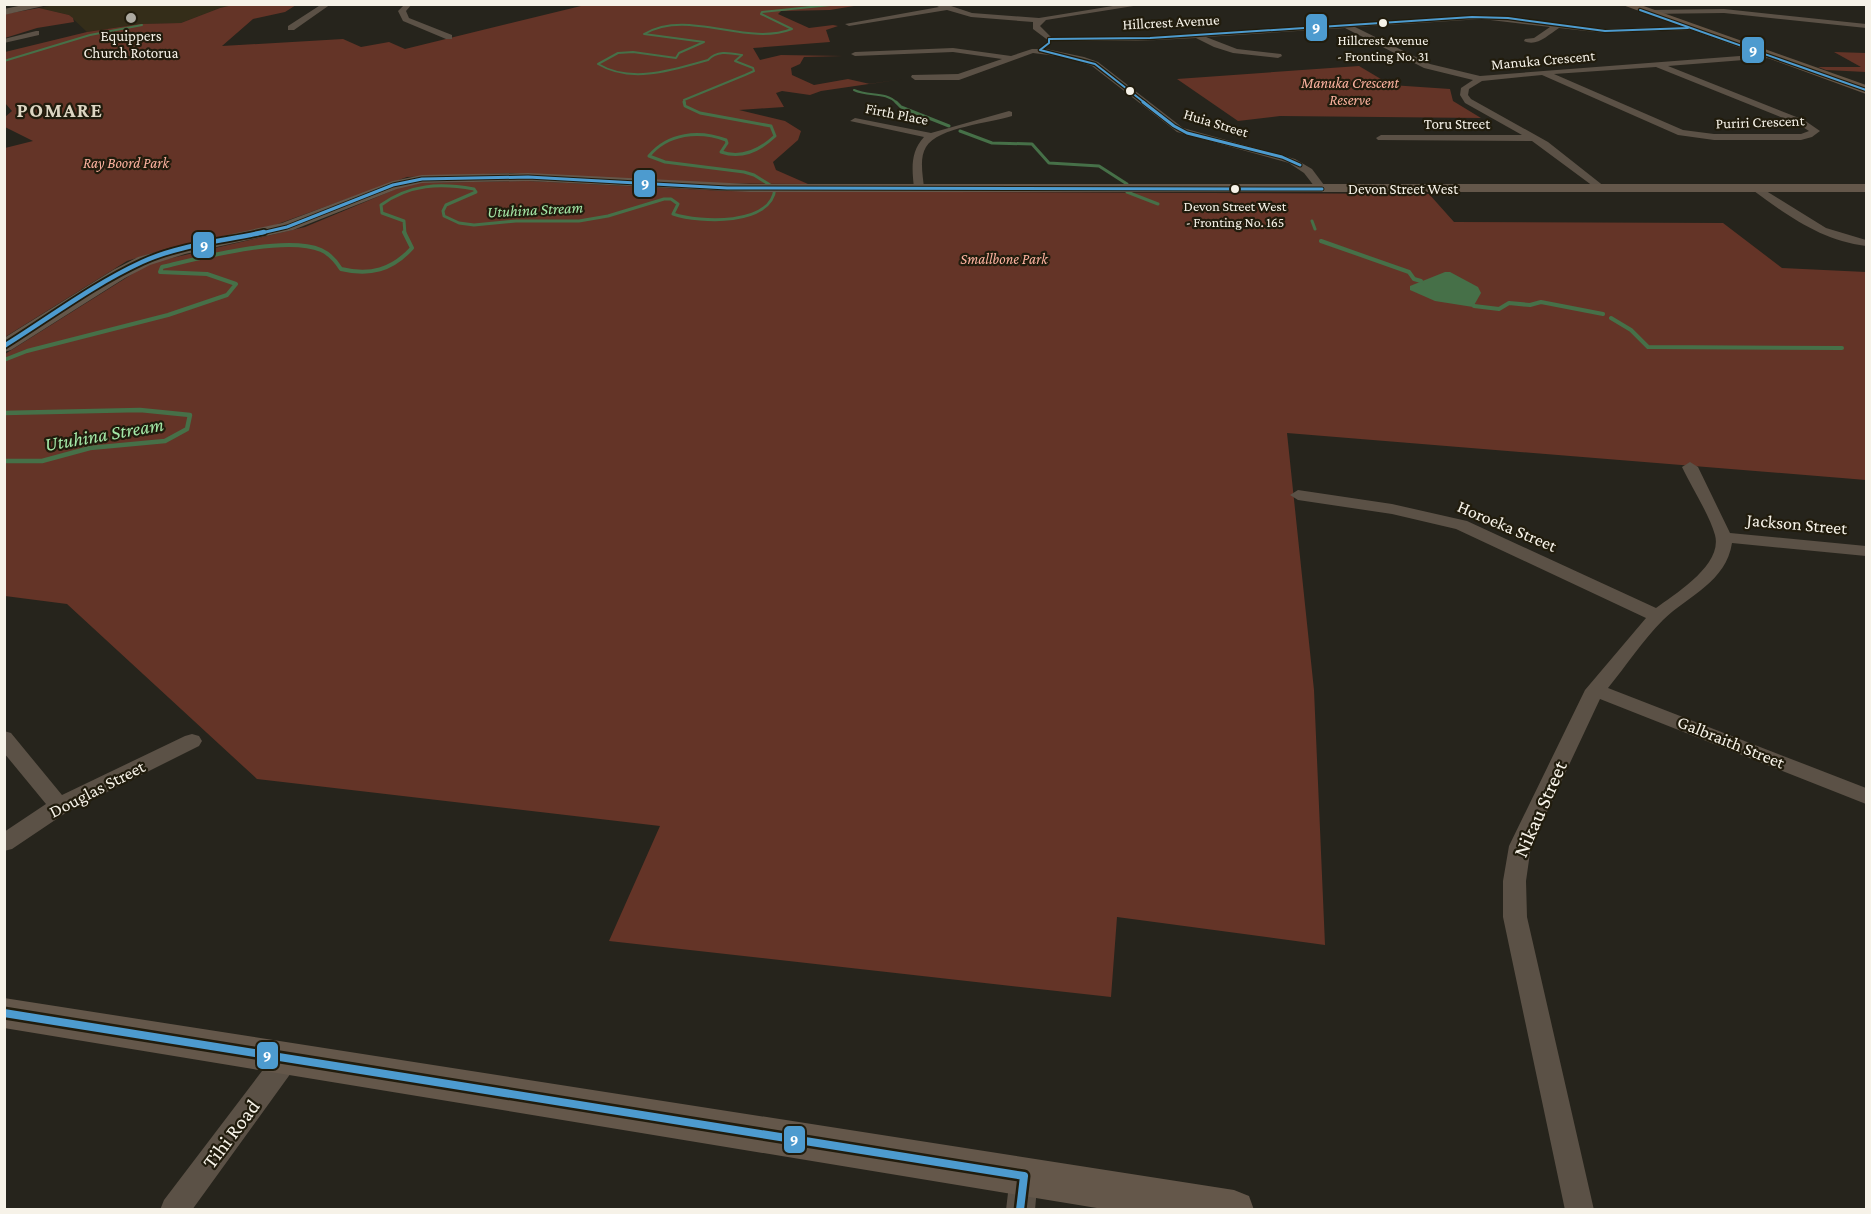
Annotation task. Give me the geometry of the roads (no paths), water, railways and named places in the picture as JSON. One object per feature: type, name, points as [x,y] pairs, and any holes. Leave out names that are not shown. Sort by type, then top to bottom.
[{"type":"highway","points":[[1625,4],[1866,90]]},
{"type":"main road","points":[[4,12],[47,4]]},
{"type":"main road","name":"Devon Street West","points":[[4,346],[119,274],[144,261],[181,250],[287,227],[393,185],[412,180],[442,177],[528,177],[750,188],[1866,188]]},
{"type":"main road","points":[[4,1013],[287,1058],[1022,1193],[1234,1209]]},
{"type":"street","points":[[291,28],[328,4]]},
{"type":"street","points":[[409,4],[402,11],[406,19],[449,38]]},
{"type":"street","points":[[936,4],[970,15],[1040,20],[1070,13],[1143,4]]},
{"type":"street","points":[[849,24],[946,8]]},
{"type":"street","points":[[1647,12],[1724,12],[1847,29],[1866,26]]},
{"type":"street","points":[[1847,29],[1848,12]]},
{"type":"street","name":"Hillcrest Avenue","points":[[1049,39],[1137,39],[1482,17],[1618,31],[1688,28]]},
{"type":"street","points":[[915,77],[960,77],[1040,50],[1049,39],[1036,27],[1040,20]]},
{"type":"street","points":[[1345,25],[1427,66],[1480,79]]},
{"type":"street","points":[[1528,41],[1536,40],[1558,25]]},
{"type":"street","points":[[4,41],[36,33]]},
{"type":"street","points":[[1197,35],[1230,51],[1278,56]]},
{"type":"street","points":[[855,54],[953,50],[1011,58]]},
{"type":"street","name":"Huia Street","points":[[1040,50],[1095,64],[1174,126],[1187,133],[1276,156],[1301,165],[1322,189]]},
{"type":"street","name":"Manuka Crescent","points":[[1601,189],[1553,150],[1468,101],[1464,95],[1465,88],[1480,79],[1543,72],[1766,56]]},
{"type":"street","name":"Puriri Crescent","points":[[1543,72],[1661,126],[1692,135],[1801,137],[1815,131],[1802,122],[1655,64]]},
{"type":"street","points":[[919,188],[921,145],[933,136],[1009,114]]},
{"type":"street","name":"Firth Place","points":[[855,121],[933,136]]},
{"type":"street","name":"Toru Street","points":[[1381,138],[1534,138]]},
{"type":"street","points":[[1758,189],[1811,226],[1838,238],[1866,243]]},
{"type":"street","points":[[1690,467],[1724,537]]},
{"type":"street","name":"Horoeka Street","points":[[1298,495],[1392,509],[1461,525],[1657,616]]},
{"type":"street","name":"Jackson Street","points":[[1724,537],[1866,550]]},
{"type":"street","name":"Nikau Street","points":[[1580,1209],[1515,917],[1512,891],[1520,846],[1595,690],[1657,616],[1695,588],[1714,569],[1722,551],[1724,537]]},
{"type":"street","name":"Galbraith Street","points":[[1595,690],[1866,796]]},
{"type":"street","points":[[4,738],[59,806]]},
{"type":"street","name":"Douglas Street","points":[[4,843],[59,806],[192,741]]},
{"type":"street","name":"Tihi Road","points":[[174,1209],[287,1058]]},
{"type":"waterway","name":"Utuhina Stream","points":[[685,103],[684,100],[754,71],[753,68],[735,61],[742,55],[728,53],[720,53],[708,60],[681,68],[652,73],[624,73],[598,64],[618,53],[633,52],[676,58],[679,53],[704,42],[644,34],[661,27],[680,25],[755,34],[774,33],[792,29],[761,14],[762,12],[840,4]]},
{"type":"waterway","points":[[4,61],[90,35],[142,25]]},
{"type":"waterway","points":[[854,90],[882,95],[897,103]]},
{"type":"waterway","name":"Utuhina Stream","points":[[405,234],[404,221],[382,213],[381,205],[414,189],[437,186],[474,189],[476,192],[446,205],[443,211],[444,216],[459,223],[474,225],[516,221],[579,221],[608,216],[664,199],[671,199],[678,204],[673,214],[700,219],[733,219],[762,209],[771,200],[775,188],[754,175],[665,162],[649,156],[665,142],[684,136],[705,135],[726,140],[727,143],[721,152],[728,154],[750,152],[775,136],[771,126],[700,113],[685,106],[684,102]]},
{"type":"waterway","points":[[897,103],[901,107],[949,126]]},
{"type":"waterway","points":[[960,131],[992,143],[1032,144],[1049,163],[1099,166],[1127,184]]},
{"type":"waterway","points":[[1127,192],[1158,204]]},
{"type":"waterway","points":[[1312,221],[1315,229]]},
{"type":"waterway","name":"Utuhina Stream","points":[[4,360],[27,351],[168,315],[227,295],[236,284],[207,274],[160,272],[162,267],[242,250],[286,245],[321,250],[341,269],[371,271],[397,262],[412,248],[405,234]]},
{"type":"waterway","points":[[1321,241],[1409,272],[1414,279],[1421,281]]},
{"type":"waterway","points":[[1474,306],[1499,309],[1509,303],[1530,305],[1541,302],[1603,314]]},
{"type":"waterway","points":[[1611,318],[1631,330],[1648,347],[1842,348]]},
{"type":"waterway","name":"Utuhina Stream","points":[[4,413],[140,410],[190,415],[187,429],[165,441],[90,448],[42,461],[4,461]]},
{"type":"place","name":"Equippers Church Rotorua","points":[[131,18]]},
{"type":"place","name":"Hillcrest Avenue - Fronting No. 31","points":[[1383,23]]},
{"type":"place","name":"Devon Street West - Fronting No. 165","points":[[1235,189]]},
{"type":"district","name":"POMARE","points":[[60,110]]},
{"type":"park label","name":"Manuka Crescent Reserve","points":[[1350,92]]},
{"type":"park label","name":"Ray Boord Park","points":[[126,163]]},
{"type":"park label","name":"Smallbone Park","points":[[1004,259]]}]
